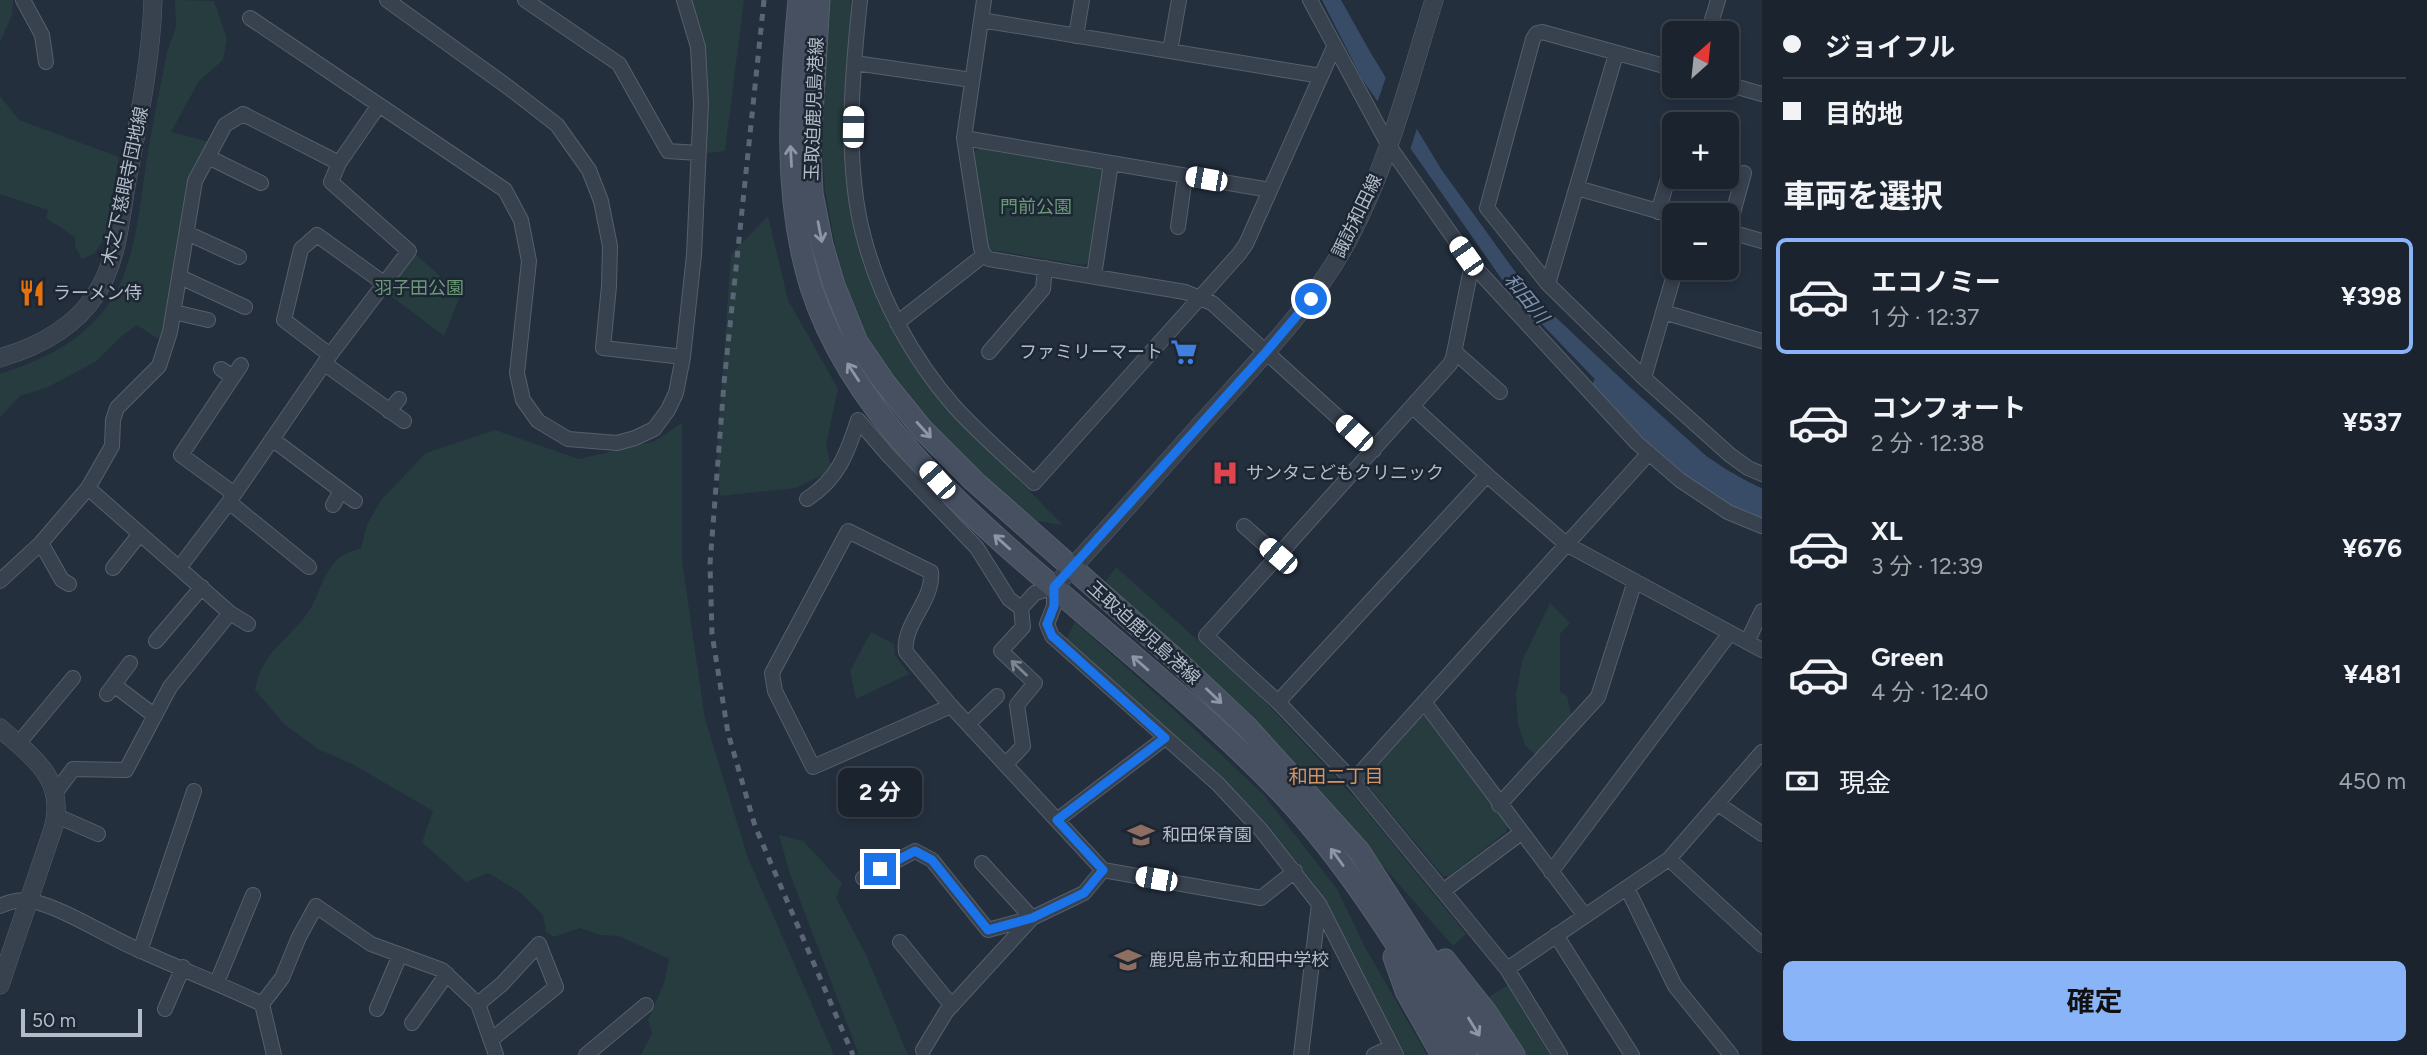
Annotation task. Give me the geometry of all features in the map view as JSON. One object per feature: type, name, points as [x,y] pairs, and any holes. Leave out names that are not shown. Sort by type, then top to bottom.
[{"type":"main road","name":"玉取迫鹿児島港線","points":[[799,0],[789,149],[794,199],[801,245],[812,288],[837,348],[901,439],[955,500],[1229,741],[1281,792],[1329,847],[1377,912],[1466,1055]]},
{"type":"main road","name":"玉取迫鹿児島港線","points":[[819,0],[810,146],[812,193],[822,244],[834,285],[857,342],[885,383],[923,430],[974,481],[1173,657],[1246,726],[1359,851],[1492,1055]]},
{"type":"main road","points":[[1359,851],[1486,1012],[1514,1055]]},
{"type":"main road","points":[[1377,912],[1406,991],[1442,1055]]},
{"type":"street","points":[[23,0],[43,35],[46,62]]},
{"type":"street","name":"木之下慈眼寺団地線","points":[[0,358],[44,341],[66,325],[97,293],[108,270],[118,237],[149,66],[153,0]]},
{"type":"street","points":[[387,0],[508,86],[557,125],[589,170],[601,201],[610,246],[603,348],[683,357]]},
{"type":"street","points":[[526,0],[619,64],[668,151],[698,153]]},
{"type":"street","points":[[250,18],[505,190],[521,220],[529,261],[517,373],[523,400],[538,421],[568,439],[617,443],[654,429],[676,393],[683,357],[694,255],[701,103],[698,47],[684,0]]},
{"type":"street","points":[[860,0],[853,149],[855,190],[864,238],[897,323],[916,355],[954,406],[1034,483],[1246,244],[1334,47]]},
{"type":"street","points":[[984,0],[964,138],[984,255],[989,259],[1201,297],[1212,303],[1374,450]]},
{"type":"street","points":[[1076,36],[1082,0]]},
{"type":"street","points":[[1170,51],[1179,0]]},
{"type":"street","points":[[1310,0],[1389,146],[1472,264],[1648,453],[1680,480],[1728,512],[1762,526]]},
{"type":"street","name":"諏訪和田線","points":[[1054,587],[1311,299],[1347,242],[1366,205],[1389,146],[1434,0]]},
{"type":"street","points":[[1712,21],[1718,0]]},
{"type":"street","points":[[981,20],[1321,76]]},
{"type":"street","points":[[1662,66],[1542,32],[1537,33],[1533,39],[1487,208],[1548,284],[1644,378],[1730,455],[1762,474]]},
{"type":"street","points":[[1548,284],[1616,54]]},
{"type":"street","points":[[855,63],[972,80]]},
{"type":"street","points":[[1740,88],[1762,94]]},
{"type":"street","points":[[179,568],[328,359],[409,251],[331,182],[339,163],[379,105]]},
{"type":"street","points":[[0,581],[41,543],[88,488],[112,446],[113,420],[117,408],[159,366],[174,312],[195,181],[225,125],[243,114],[339,163]]},
{"type":"street","points":[[964,138],[1270,190]]},
{"type":"street","points":[[208,157],[261,183]]},
{"type":"street","points":[[1094,276],[1111,163]]},
{"type":"street","points":[[1735,203],[1744,173]]},
{"type":"street","points":[[1178,227],[1185,176]]},
{"type":"street","points":[[1577,188],[1662,213]]},
{"type":"street","points":[[1658,212],[1665,189]]},
{"type":"street","points":[[187,233],[239,257]]},
{"type":"street","points":[[1739,234],[1762,241]]},
{"type":"street","points":[[385,284],[317,235],[301,249],[284,320],[328,359],[394,405],[404,421]]},
{"type":"street","points":[[897,323],[984,255]]},
{"type":"street","points":[[1472,264],[1455,352],[1450,365],[1206,636],[1278,702],[1353,781],[1507,969],[1560,1055]]},
{"type":"street","points":[[989,352],[1013,336],[1043,289],[1045,268]]},
{"type":"street","points":[[180,277],[245,307]]},
{"type":"street","points":[[1644,378],[1672,280]]},
{"type":"street","points":[[174,312],[208,320]]},
{"type":"street","points":[[1663,312],[1762,341]]},
{"type":"street","points":[[1455,352],[1500,392]]},
{"type":"street","points":[[232,370],[181,455],[309,567]]},
{"type":"street","points":[[1413,407],[1566,544],[1762,650]]},
{"type":"street","points":[[807,499],[821,491],[839,468],[858,420],[977,548],[1009,599],[1021,608],[1023,627],[1001,651],[1035,682],[1017,705],[1023,746],[1006,764]]},
{"type":"street","points":[[272,439],[355,501]]},
{"type":"street","points":[[1353,781],[1648,453]]},
{"type":"street","points":[[1278,702],[1487,475]]},
{"type":"street","points":[[88,488],[139,535],[248,624]]},
{"type":"street","points":[[333,505],[341,491]]},
{"type":"street","points":[[1244,526],[1278,556]]},
{"type":"street","points":[[951,706],[813,767],[775,691],[772,673],[848,531],[931,572],[932,584],[905,640],[905,652],[951,706],[1103,870],[1261,898],[1295,871]]},
{"type":"street","points":[[113,568],[139,535]]},
{"type":"street","points":[[41,543],[62,580],[69,584]]},
{"type":"street","points":[[1499,804],[1598,697],[1635,582]]},
{"type":"street","points":[[156,641],[202,587]]},
{"type":"street","points":[[1021,608],[1035,593],[1054,587],[1054,606],[1047,624],[1052,636],[1218,784],[1295,871],[1319,904],[1393,1051],[1374,1055]]},
{"type":"street","points":[[1747,642],[1762,611]]},
{"type":"street","points":[[56,792],[73,769],[126,770],[170,687],[230,612]]},
{"type":"street","points":[[1551,872],[1730,633]]},
{"type":"street","points":[[130,663],[110,690],[155,716]]},
{"type":"street","points":[[18,744],[73,678]]},
{"type":"street","points":[[968,724],[997,696]]},
{"type":"street","points":[[1424,702],[1585,916]]},
{"type":"street","points":[[0,728],[40,765],[51,779],[56,792],[57,816],[0,985]]},
{"type":"street","points":[[1057,820],[1165,738]]},
{"type":"street","points":[[1507,969],[1669,859],[1762,752]]},
{"type":"street","points":[[140,951],[194,791]]},
{"type":"street","points":[[1718,804],[1762,834]]},
{"type":"street","points":[[57,816],[98,834]]},
{"type":"street","points":[[1443,891],[1521,833]]},
{"type":"street","points":[[863,878],[915,851],[932,860],[988,930],[1032,918],[1084,893],[1103,870]]},
{"type":"street","points":[[1669,859],[1762,945]]},
{"type":"street","points":[[982,863],[1032,918]]},
{"type":"street","points":[[1627,888],[1675,986],[1731,1055]]},
{"type":"street","points":[[217,982],[253,895]]},
{"type":"street","points":[[0,906],[9,902],[29,901],[47,906],[140,951],[183,967],[262,1004]]},
{"type":"street","points":[[1301,1055],[1319,904]]},
{"type":"street","points":[[262,1004],[282,978],[299,937],[316,906],[371,944],[447,974],[478,1004],[496,1055]]},
{"type":"street","points":[[923,1050],[952,1006],[1032,918]]},
{"type":"street","points":[[1556,935],[1632,1055]]},
{"type":"street","points":[[900,942],[952,1006]]},
{"type":"street","points":[[478,1004],[502,985],[539,944],[556,987],[491,1040]]},
{"type":"street","points":[[377,1009],[400,954]]},
{"type":"street","points":[[165,1009],[183,967]]},
{"type":"street","points":[[412,1023],[447,974]]},
{"type":"street","points":[[262,1004],[274,1055]]},
{"type":"street","points":[[586,1055],[646,1005]]},
{"type":"green space","points":[[0,0],[13,0],[12,15],[0,42]]},
{"type":"green space","points":[[175,0],[214,1],[227,39],[223,60],[199,81],[171,132],[210,142],[171,311],[160,340],[137,325],[95,362],[48,387],[20,396],[0,417],[0,374],[42,358],[78,336],[100,315],[121,281],[134,240],[167,52],[176,27]]},
{"type":"green space","points":[[691,0],[744,0],[725,151],[707,153],[704,51]]},
{"type":"green space","points":[[830,0],[851,0],[845,150],[856,239],[890,326],[950,411],[1063,525],[1037,521],[1004,494],[934,425],[867,336],[845,281],[825,190],[822,146]]},
{"type":"green space","points":[[0,96],[19,120],[119,157],[105,237],[95,253],[82,259],[75,246],[75,237],[46,218],[48,210],[0,194]]},
{"type":"green space","name":"門前公園","points":[[980,147],[1100,168],[1104,172],[1090,262],[1082,265],[992,250],[988,247],[973,154]]},
{"type":"green space","points":[[768,216],[788,300],[838,389],[826,445],[832,470],[796,488],[720,496],[717,455],[731,254]]},
{"type":"green space","name":"羽子田公園","points":[[415,254],[461,294],[444,336],[386,292]]},
{"type":"green space","points":[[682,423],[682,561],[705,719],[748,858],[834,1055],[641,1055],[652,1033],[648,1020],[664,983],[669,959],[619,936],[600,935],[580,928],[554,937],[546,932],[543,915],[520,892],[488,873],[466,882],[422,842],[433,811],[354,765],[318,749],[284,724],[255,690],[263,666],[307,614],[329,569],[340,557],[361,548],[367,525],[381,500],[426,453],[495,430],[579,459],[655,441]]},
{"type":"green space","points":[[1116,567],[1259,695],[1357,800],[1466,934],[1453,946],[1374,856],[1180,650],[1105,582]]},
{"type":"green space","points":[[1550,603],[1570,623],[1560,634],[1560,692],[1567,696],[1572,718],[1537,756],[1525,745],[1518,725],[1516,695],[1522,661]]},
{"type":"green space","points":[[1075,622],[1264,795],[1337,889],[1365,947],[1427,1055],[1405,1055],[1315,885],[1267,824],[1223,779],[1168,733],[1066,639]]},
{"type":"green space","points":[[871,632],[894,644],[895,655],[909,674],[856,699],[850,671]]},
{"type":"green space","points":[[1426,716],[1508,826],[1506,832],[1449,876],[1443,876],[1366,783],[1365,776],[1418,717]]},
{"type":"green space","points":[[779,835],[803,841],[842,883],[836,898],[866,955],[908,1055],[859,1055],[790,874]]},
{"type":"green space","points":[[1508,985],[1550,1055],[1523,1055],[1487,998]]},
{"type":"water","points":[[1322,0],[1341,0],[1441,169],[1532,295],[1724,472],[1762,492],[1762,511],[1714,486],[1611,396],[1510,291],[1362,79]]},
{"type":"pier","points":[[1387,74],[1418,125],[1409,153],[1376,106]]},
{"type":"waterway","name":"和田川","points":[[1607,388],[1642,422],[1698,469],[1762,505]]},
{"type":"railway","points":[[764,0],[724,383],[710,564],[712,634],[728,733],[755,826],[853,1055]]},
{"type":"place","name":"ラーメン侍","points":[[32,293]]},
{"type":"place","name":"ファミリーマート","points":[[1184,352]]},
{"type":"place","name":"サンタこどもクリニック","points":[[1225,473]]},
{"type":"place","name":"和田保育園","points":[[1141,835]]},
{"type":"place","name":"鹿児島市立和田中学校","points":[[1128,960]]},
{"type":"district","name":"和田二丁目","points":[[1336,776]]},
{"type":"route","points":[[880,869],[915,851],[932,860],[988,930],[1032,918],[1084,893],[1103,870],[1057,820],[1165,738],[1052,636],[1047,624],[1054,606],[1054,587],[1311,299]]}]
